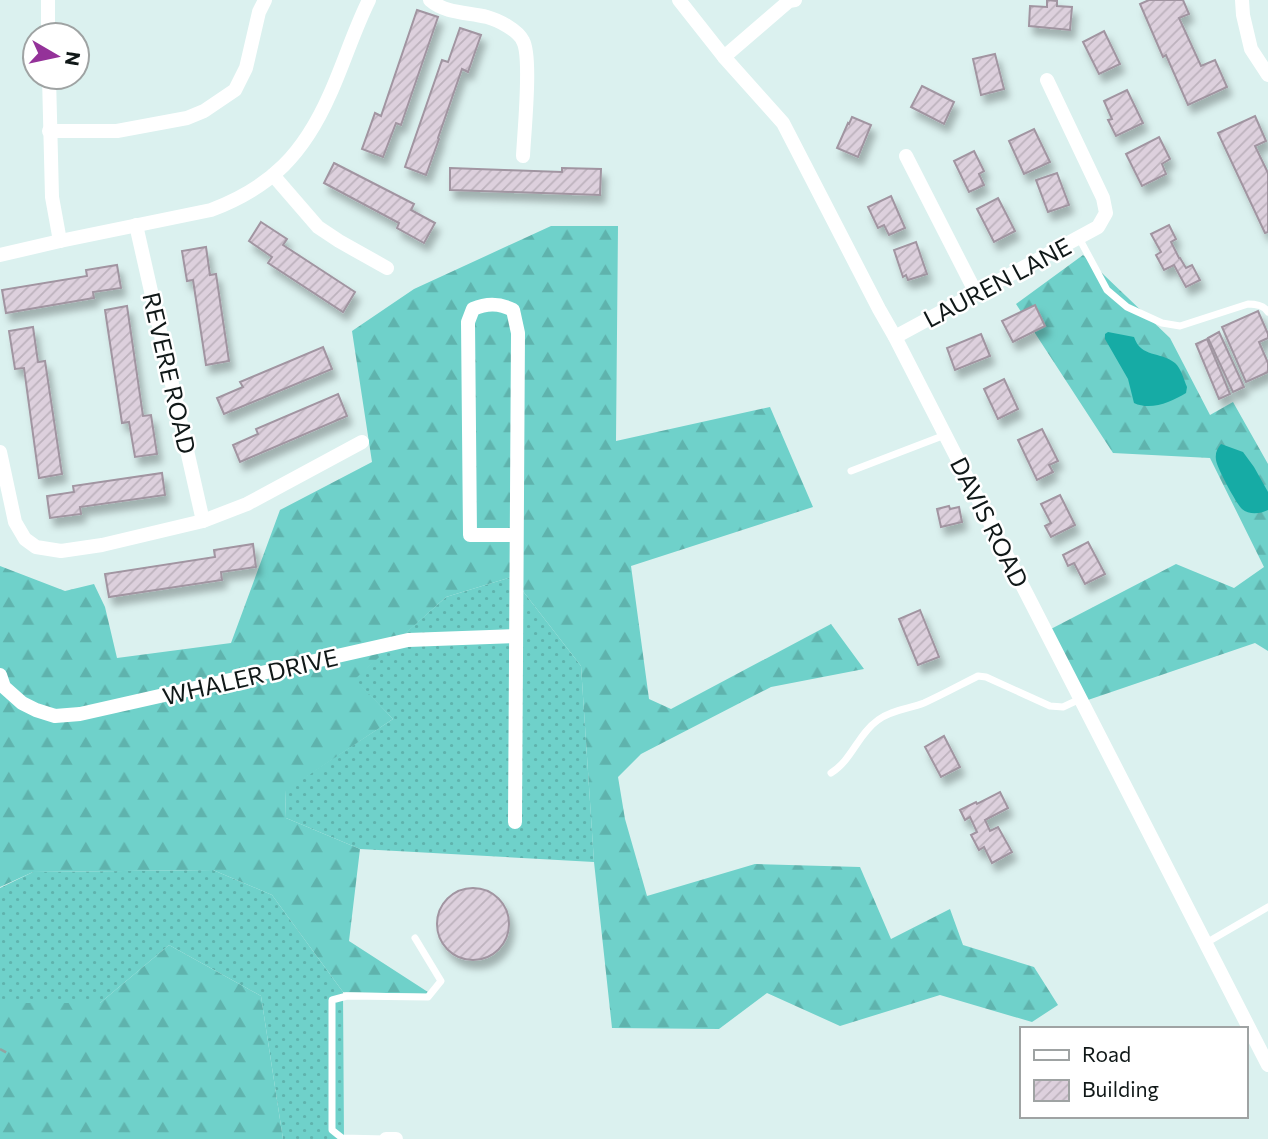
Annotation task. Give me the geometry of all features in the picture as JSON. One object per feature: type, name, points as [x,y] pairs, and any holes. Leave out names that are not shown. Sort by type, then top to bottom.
[{"type":"street","points":[[48,0],[48,21]]},
{"type":"street","points":[[49,131],[117,131],[187,118],[204,111],[236,90],[246,68],[259,12],[265,0]]},
{"type":"street","points":[[0,255],[211,210],[261,185],[293,158],[313,128],[331,94],[369,0]]},
{"type":"street","points":[[430,0],[454,12],[489,17],[507,25],[523,40],[527,64],[523,156]]},
{"type":"street","name":"DAVIS ROAD","points":[[679,0],[724,57],[783,123],[946,435],[1268,1065]]},
{"type":"street","points":[[724,57],[789,1],[795,0]]},
{"type":"street","points":[[1242,0],[1251,50],[1268,75]]},
{"type":"street","name":"LAUREN LANE","points":[[895,337],[1098,227],[1106,213],[1103,198],[1047,80]]},
{"type":"street","points":[[49,91],[51,197],[60,241]]},
{"type":"street","points":[[906,156],[976,293]]},
{"type":"street","points":[[273,175],[318,227],[387,268]]},
{"type":"street","name":"REVERE ROAD","points":[[136,225],[203,521]]},
{"type":"street","points":[[515,822],[518,333],[513,310],[502,305],[483,305],[473,309],[468,322],[470,535],[516,535]]},
{"type":"street","points":[[0,452],[15,522],[25,539],[36,547],[61,551],[102,545],[203,521],[247,504],[362,442]]},
{"type":"street","name":"WHALER DRIVE","points":[[0,675],[4,687],[22,703],[55,716],[80,714],[408,640],[516,636]]},
{"type":"street","points":[[386,1139],[396,1139]]},
{"type":"lane","points":[[1079,238],[1107,290],[1127,307],[1162,323],[1181,326],[1248,304],[1258,304],[1268,312]]},
{"type":"lane","points":[[851,471],[946,435]]},
{"type":"lane","points":[[831,773],[848,757],[867,728],[881,717],[922,704],[978,676],[986,677],[1050,706],[1063,707],[1080,698]]},
{"type":"lane","points":[[1206,943],[1268,907]]},
{"type":"lane","points":[[386,1139],[342,1138],[332,1130],[332,1000],[347,996],[428,997],[441,981],[415,938]]},
{"type":"path","points":[[0,1049],[9,1054]]},
{"type":"green space","points":[[551,226],[618,226],[616,441],[770,407],[813,507],[631,566],[649,699],[671,709],[831,624],[864,669],[771,687],[641,754],[618,777],[625,819],[647,896],[755,864],[860,867],[891,939],[950,909],[963,945],[1034,967],[1058,1005],[1032,1022],[940,995],[840,1026],[767,993],[719,1029],[612,1028],[594,862],[581,666],[512,577],[446,597],[355,679],[393,719],[285,791],[286,818],[360,849],[349,941],[431,994],[343,992],[272,895],[213,870],[33,872],[0,887],[0,566],[65,591],[94,584],[105,607],[117,658],[231,643],[280,510],[372,462],[352,331],[414,289]]},
{"type":"green space","points":[[1083,255],[1170,338],[1210,415],[1233,402],[1268,464],[1268,651],[1255,643],[1085,701],[1049,630],[1176,564],[1234,588],[1264,567],[1210,458],[1113,453],[1016,304]]},
{"type":"green space","points":[[512,577],[581,666],[594,862],[360,849],[286,818],[285,790],[393,719],[354,679],[446,597]]},
{"type":"green space","points":[[213,870],[272,895],[343,992],[344,1139],[283,1139],[261,996],[169,945],[100,1003],[0,1003],[0,888],[33,872]]},
{"type":"green space","points":[[169,945],[261,996],[283,1139],[0,1139],[0,1003],[100,1003]]},
{"type":"shaded area","points":[[1108,332],[1134,337],[1141,348],[1175,363],[1187,387],[1186,393],[1154,406],[1134,403],[1128,379],[1105,339]]},
{"type":"shaded area","points":[[1221,444],[1243,452],[1254,467],[1268,492],[1268,510],[1251,513],[1239,505],[1217,464],[1216,453]]},
{"type":"building","points":[[1047,0],[1057,1],[1057,6],[1072,7],[1070,30],[1029,26],[1030,6],[1047,7]]},
{"type":"building","points":[[1149,0],[1183,0],[1189,14],[1179,18],[1201,66],[1215,60],[1227,87],[1188,105],[1140,4]]},
{"type":"building","points":[[417,10],[438,17],[401,125],[396,123],[383,157],[362,149],[375,113],[381,116]]},
{"type":"building","points":[[460,28],[481,35],[468,72],[462,69],[426,175],[405,167],[442,60],[448,62]]},
{"type":"building","points":[[1104,31],[1120,64],[1099,74],[1083,42]]},
{"type":"building","points":[[995,54],[1004,89],[981,95],[973,59]]},
{"type":"building","points":[[922,86],[954,102],[944,124],[911,107]]},
{"type":"building","points":[[1127,90],[1143,123],[1116,136],[1108,120],[1112,119],[1104,101]]},
{"type":"building","points":[[1255,116],[1266,141],[1255,146],[1268,173],[1268,232],[1265,233],[1218,133]]},
{"type":"building","points":[[852,117],[871,125],[858,157],[837,148]]},
{"type":"building","points":[[1034,129],[1050,162],[1024,174],[1009,141]]},
{"type":"building","points":[[1159,137],[1170,159],[1162,164],[1166,174],[1142,186],[1126,154]]},
{"type":"building","points":[[974,151],[984,171],[979,174],[984,185],[969,192],[954,161]]},
{"type":"building","points":[[334,163],[414,204],[411,210],[435,223],[424,243],[397,228],[399,223],[324,183]]},
{"type":"building","points":[[450,168],[562,172],[562,168],[601,169],[600,195],[450,190]]},
{"type":"building","points":[[1057,173],[1069,205],[1048,212],[1036,180]]},
{"type":"building","points":[[891,196],[905,228],[889,235],[884,225],[878,228],[868,207]]},
{"type":"building","points":[[998,198],[1015,231],[994,242],[977,209]]},
{"type":"building","points":[[261,222],[287,239],[283,245],[355,292],[343,312],[268,263],[272,257],[249,241]]},
{"type":"building","points":[[1169,225],[1176,239],[1171,242],[1179,258],[1186,268],[1192,265],[1200,280],[1186,287],[1174,265],[1164,270],[1156,255],[1161,252],[1151,234]]},
{"type":"building","points":[[916,242],[927,274],[908,280],[906,275],[903,277],[894,250]]},
{"type":"building","points":[[206,247],[210,275],[216,274],[229,361],[206,365],[193,280],[187,281],[182,251]]},
{"type":"building","points":[[117,265],[121,288],[93,292],[94,298],[6,313],[2,290],[87,276],[86,270]]},
{"type":"building","points":[[1035,305],[1045,326],[1013,342],[1002,321]]},
{"type":"building","points":[[127,306],[143,416],[151,415],[157,454],[135,457],[129,422],[122,423],[105,310]]},
{"type":"building","points":[[1258,311],[1268,334],[1268,338],[1259,342],[1268,363],[1268,372],[1246,382],[1222,327]]},
{"type":"building","points":[[33,327],[38,362],[45,361],[62,474],[39,478],[24,368],[15,369],[9,331]]},
{"type":"building","points":[[1219,332],[1244,387],[1233,392],[1208,338]]},
{"type":"building","points":[[981,334],[990,356],[955,370],[947,348]]},
{"type":"building","points":[[1207,339],[1230,394],[1219,399],[1196,344]]},
{"type":"building","points":[[323,347],[332,369],[224,414],[217,398],[243,387],[240,382]]},
{"type":"building","points":[[1004,379],[1018,409],[998,419],[984,389]]},
{"type":"building","points":[[338,394],[347,416],[240,462],[233,445],[258,434],[256,429]]},
{"type":"building","points":[[1042,429],[1058,461],[1049,465],[1053,472],[1037,480],[1018,440]]},
{"type":"building","points":[[162,473],[165,495],[80,507],[81,514],[50,518],[47,496],[74,492],[73,486]]},
{"type":"building","points":[[1060,495],[1075,525],[1051,537],[1045,526],[1051,523],[1041,504]]},
{"type":"building","points":[[949,506],[950,509],[959,507],[962,522],[941,527],[937,509]]},
{"type":"building","points":[[1088,542],[1105,574],[1085,584],[1074,563],[1068,566],[1063,555]]},
{"type":"building","points":[[253,544],[256,567],[221,572],[222,580],[109,597],[105,574],[215,557],[214,550]]},
{"type":"building","points":[[920,610],[939,657],[918,665],[899,619]]},
{"type":"building","points":[[944,736],[960,767],[941,777],[925,747]]},
{"type":"building","points":[[1000,792],[1008,808],[985,820],[990,831],[998,827],[1012,852],[992,863],[984,847],[979,850],[971,835],[977,832],[970,817],[965,820],[960,810]]},
{"type":"building","points":[[473,888],[493,894],[503,904],[509,924],[503,944],[493,954],[473,960],[453,954],[443,944],[437,924],[443,904],[453,894]]}]
